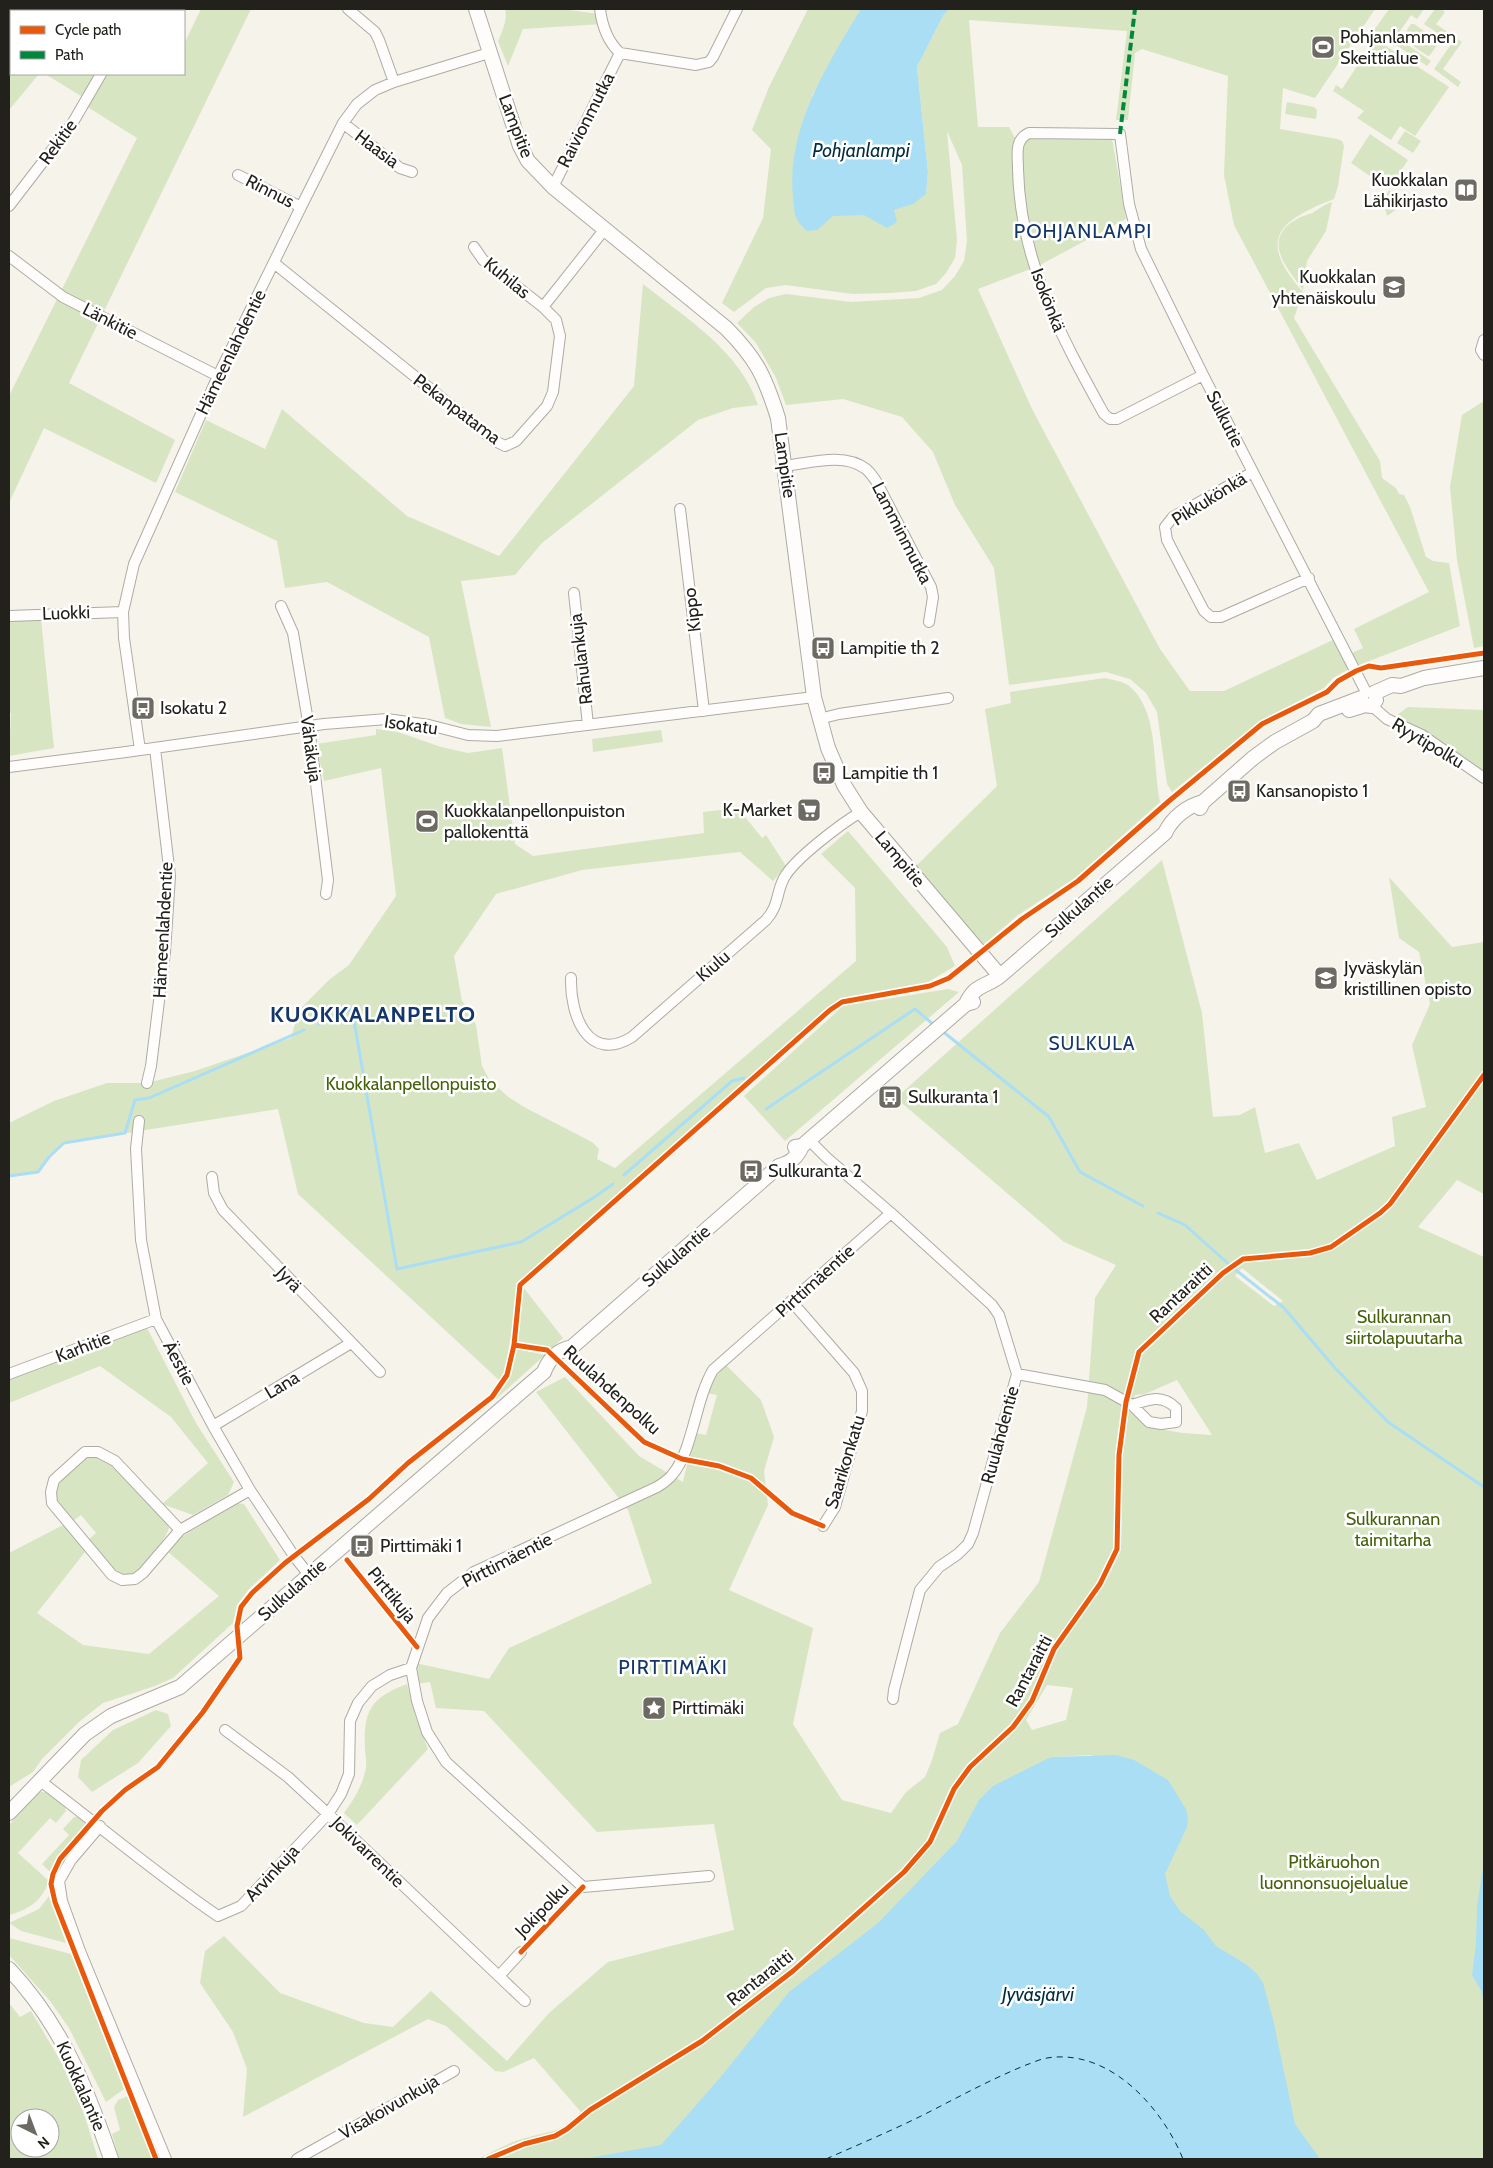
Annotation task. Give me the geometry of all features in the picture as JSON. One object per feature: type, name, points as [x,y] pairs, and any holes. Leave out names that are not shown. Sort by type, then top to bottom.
[{"type":"main road","name":"Lampitie","points":[[476,9],[520,146],[528,161],[553,187],[726,328],[748,350],[767,382],[778,418],[786,466],[814,697],[831,756],[844,785],[861,812],[997,978]]},
{"type":"main road","name":"Sulkulantie","points":[[9,1813],[85,1734],[111,1716],[180,1687],[544,1372],[554,1369],[568,1357],[572,1347],[779,1166],[789,1163],[794,1159],[806,1143],[966,1004],[970,994],[983,984],[997,978],[1166,833],[1176,831],[1198,811],[1203,802],[1253,758],[1275,742],[1313,721],[1322,721],[1369,699],[1392,685],[1402,686],[1424,678],[1484,668]]},
{"type":"main road","name":"Kuokkalantie","points":[[9,1969],[37,2002],[63,2041],[78,2069],[111,2159]]},
{"type":"street","points":[[348,9],[375,32],[380,40],[394,82]]},
{"type":"street","name":"Raivionmutka","points":[[600,9],[601,20],[612,45],[620,53],[702,65],[713,57],[737,9]]},
{"type":"street","name":"Hämeenlahdentie","points":[[140,750],[124,638],[123,612],[134,564],[218,376],[301,207],[343,124],[357,104],[375,90],[394,82],[489,53]]},
{"type":"street","name":"Raivionmutka","points":[[553,187],[620,53]]},
{"type":"street","name":"Rekitie","points":[[9,206],[72,124],[100,75]]},
{"type":"street","name":"Haasia","points":[[343,124],[400,168],[412,172]]},
{"type":"street","name":"Isokönkä","points":[[1120,134],[1029,133],[1023,136],[1018,143],[1019,190],[1030,250],[1046,303],[1104,414],[1110,419],[1117,419],[1203,375]]},
{"type":"street","name":"Sulkutie","points":[[1120,134],[1129,204],[1141,249],[1203,375],[1309,578],[1369,699]]},
{"type":"street","name":"Rinnus","points":[[238,175],[301,207]]},
{"type":"street","points":[[543,307],[604,230]]},
{"type":"street","name":"Kuhilas","points":[[474,247],[483,260],[543,307]]},
{"type":"street","name":"Länkitie","points":[[9,256],[63,297],[218,376]]},
{"type":"street","name":"Pekanpatama","points":[[274,263],[495,441],[506,446],[516,441],[547,406],[553,392],[560,336],[556,320],[543,307]]},
{"type":"street","points":[[1484,340],[1481,350],[1484,355]]},
{"type":"street","name":"Lamminmutka","points":[[786,466],[841,459],[854,462],[866,469],[876,481],[931,587],[932,597],[929,622]]},
{"type":"street","name":"Pikkukönkä","points":[[1253,472],[1172,517],[1165,527],[1167,540],[1204,611],[1211,617],[1221,617],[1309,578]]},
{"type":"street","name":"Kippo","points":[[680,509],[704,712]]},
{"type":"street","name":"Rahulankuja","points":[[574,594],[588,725]]},
{"type":"street","name":"Vähäkuja","points":[[281,606],[293,633],[309,727],[328,880],[326,894]]},
{"type":"street","name":"Luokki","points":[[9,616],[123,612]]},
{"type":"street","name":"Isokatu","points":[[9,767],[324,724],[387,719],[429,725],[468,735],[497,736],[814,697]]},
{"type":"street","points":[[819,719],[840,714],[948,698]]},
{"type":"street","name":"Ryytipolku","points":[[1369,699],[1387,719],[1422,735],[1484,778]]},
{"type":"street","name":"Hämeenlahdentie","points":[[147,1082],[151,1066],[166,952],[170,876],[155,748]]},
{"type":"street","name":"Kiulu","points":[[571,978],[570,995],[576,1018],[584,1032],[593,1040],[605,1045],[620,1044],[632,1037],[766,920],[774,912],[785,876],[793,866],[849,819],[861,812]]},
{"type":"street","name":"Äestie","points":[[139,1121],[136,1148],[141,1240],[156,1319],[213,1426],[250,1490],[309,1575]]},
{"type":"street","name":"Ruulahdentie","points":[[806,1143],[891,1213],[992,1305],[999,1315],[1017,1374],[973,1533],[968,1544],[958,1554],[939,1567],[920,1590],[893,1699]]},
{"type":"street","name":"Jyrä","points":[[212,1177],[214,1193],[223,1210],[380,1372]]},
{"type":"street","name":"Pirttimäentie","points":[[709,1876],[583,1888],[446,1762],[427,1732],[416,1701],[411,1668],[428,1618],[447,1593],[469,1576],[657,1487],[672,1476],[682,1459],[706,1382],[713,1370],[891,1213]]},
{"type":"street","name":"Saarikonkatu","points":[[792,1302],[854,1373],[862,1392],[862,1411],[835,1507],[823,1526]]},
{"type":"street","name":"Karhitie","points":[[9,1374],[156,1319]]},
{"type":"street","name":"Lana","points":[[213,1426],[351,1343]]},
{"type":"street","points":[[1017,1374],[1104,1390],[1132,1405]]},
{"type":"street","points":[[180,1530],[114,1461],[98,1452],[85,1452],[54,1480],[51,1492],[52,1503],[112,1576],[122,1580],[135,1579],[143,1573],[180,1530],[250,1490]]},
{"type":"street","name":"Arvinkuja","points":[[39,1780],[184,1893],[218,1916],[241,1906],[328,1814],[341,1794],[349,1774],[350,1721],[358,1703],[372,1686],[390,1675],[411,1668]]},
{"type":"street","name":"Jokivarrentie","points":[[225,1730],[288,1777],[525,2001]]},
{"type":"street","points":[[100,1826],[71,1860],[60,1881],[62,1901],[80,1951],[166,2159]]},
{"type":"street","name":"Jokipolku","points":[[499,1976],[521,1952]]},
{"type":"street","name":"Visakoivunkuja","points":[[297,2159],[454,2070]]},
{"type":"green space","points":[[9,9],[72,9],[10,10],[10,75],[38,75],[9,110]]},
{"type":"green space","points":[[201,9],[251,9],[69,383],[175,440],[156,483],[44,428],[9,503],[9,396],[137,138],[86,106],[102,75],[185,75],[185,42]]},
{"type":"green space","points":[[505,9],[561,9],[599,14],[602,24],[523,29],[508,66],[498,41],[505,21]]},
{"type":"green space","points":[[808,9],[861,9],[812,96],[926,194],[928,172],[917,67],[943,16],[949,9],[1375,9],[1315,98],[1283,88],[1280,129],[1337,139],[1342,141],[1344,146],[1338,186],[1334,199],[1314,207],[1287,224],[1280,234],[1278,246],[1280,259],[1303,292],[1294,318],[1380,461],[1382,478],[1396,488],[1399,494],[1404,495],[1410,507],[1426,557],[1433,561],[1449,563],[1460,626],[1359,665],[1352,653],[1363,648],[1354,629],[1429,592],[1234,225],[1224,175],[1228,76],[1142,49],[1135,53],[1128,120],[1116,120],[1127,31],[969,20],[978,127],[1009,127],[1015,138],[1112,138],[1126,219],[1038,266],[978,289],[1032,409],[1160,649],[1190,691],[1224,691],[1335,639],[1349,669],[1333,678],[1324,688],[1260,721],[1172,792],[1167,784],[1157,712],[1146,693],[1130,679],[1106,672],[1009,685],[994,568],[955,505],[933,452],[902,417],[843,399],[786,405],[776,378],[756,343],[737,323],[754,307],[769,298],[786,294],[851,302],[919,298],[942,290],[955,276],[964,261],[967,241],[962,165],[947,131],[957,240],[955,258],[946,273],[936,284],[916,291],[852,294],[786,285],[766,288],[734,312],[722,303],[763,218],[771,149],[752,130],[769,87]]},
{"type":"green space","points":[[1389,9],[1424,9],[1417,19],[1411,15],[1396,37],[1431,61],[1427,66],[1374,30]]},
{"type":"green space","points":[[1435,9],[1441,9],[1445,12],[1436,24],[1462,42],[1443,69],[1461,82],[1458,87],[1434,69],[1452,43],[1424,24]]},
{"type":"green space","points":[[1411,24],[1414,24],[1438,41],[1430,55],[1428,56],[1403,39]]},
{"type":"green space","points":[[1375,39],[1449,87],[1415,136],[1400,126],[1391,140],[1357,118],[1364,111],[1333,91],[1336,85],[1342,89]]},
{"type":"green space","points":[[47,75],[98,75],[86,99]]},
{"type":"green space","points":[[1287,102],[1314,107],[1317,110],[1316,119],[1285,114]]},
{"type":"green space","points":[[1405,131],[1421,141],[1413,153],[1397,143]]},
{"type":"green space","points":[[1370,134],[1408,160],[1389,189],[1351,163]]},
{"type":"green space","points":[[1389,190],[1402,200],[1397,209],[1387,216],[1383,201]]},
{"type":"green space","points":[[1332,202],[1326,231],[1307,261],[1303,290],[1284,263],[1280,253],[1280,235],[1286,227],[1297,219]]},
{"type":"green space","points":[[643,284],[694,323],[725,352],[750,386],[758,405],[733,408],[698,420],[542,543],[515,575],[461,581],[491,727],[461,724],[445,718],[429,637],[327,582],[285,588],[277,541],[175,492],[206,420],[265,449],[282,409],[407,516],[499,556],[634,386]]},
{"type":"green space","points":[[1484,401],[1484,646],[1474,648],[1457,560],[1450,487],[1462,415]]},
{"type":"green space","points":[[41,619],[54,748],[9,756],[11,713],[9,713],[9,621]]},
{"type":"green space","points":[[1105,678],[1128,685],[1138,696],[1145,709],[1153,739],[1160,802],[1075,878],[1018,915],[982,946],[915,867],[997,786],[985,709],[1011,703],[1010,692]]},
{"type":"green space","points":[[1408,707],[1484,710],[1484,771],[1397,715]]},
{"type":"green space","name":"Kuokkalanpellonpuisto","points":[[376,729],[398,732],[441,747],[468,753],[502,748],[515,844],[533,856],[704,833],[703,812],[738,808],[762,838],[766,835],[786,866],[773,881],[740,852],[582,870],[496,894],[454,956],[462,1001],[468,1008],[476,1025],[482,1066],[489,1079],[507,1096],[524,1107],[592,1142],[599,1149],[597,1159],[615,1168],[856,961],[855,888],[821,854],[848,831],[947,947],[955,966],[928,982],[841,998],[620,1191],[519,1283],[505,1373],[500,1381],[298,1194],[278,1109],[64,1143],[49,1157],[38,1172],[9,1176],[9,1123],[54,1101],[107,1083],[147,1083],[195,1071],[291,1038],[299,1010],[330,979],[349,965],[396,896],[381,768],[324,781],[316,744],[376,735]]},
{"type":"green space","points":[[661,730],[663,742],[593,752],[592,739]]},
{"type":"green space","points":[[1162,860],[1202,1013],[1213,1117],[1240,1115],[1255,1107],[1265,1153],[1299,1143],[1317,1180],[1395,1146],[1392,1117],[1426,1107],[1412,1045],[1430,1004],[1419,952],[1399,938],[1389,877],[1452,947],[1484,942],[1484,1194],[1457,1180],[1418,1227],[1484,1257],[1484,2159],[1259,2159],[1092,1755],[1051,1757],[762,2108],[709,2091],[695,2107],[696,2159],[478,2159],[513,2142],[560,2128],[581,2112],[534,2058],[503,2072],[495,2071],[446,2026],[428,2019],[243,2117],[247,2069],[233,2032],[200,1983],[205,1951],[224,1936],[280,1993],[364,2023],[393,2027],[431,1991],[507,2061],[549,2013],[608,1962],[734,1930],[714,1824],[597,1832],[484,1711],[436,1708],[430,1682],[416,1684],[415,1663],[489,1679],[509,1648],[652,1583],[628,1510],[536,1392],[565,1377],[639,1456],[683,1482],[694,1433],[706,1435],[717,1395],[706,1393],[711,1382],[726,1365],[761,1400],[774,1437],[764,1471],[768,1505],[729,1590],[813,1628],[793,1724],[842,1800],[891,1813],[906,1792],[925,1777],[940,1733],[958,1724],[1000,1633],[1039,1582],[1087,1407],[1095,1298],[1116,1265],[1064,1242],[896,1098]],"holes":[[[1242,1268],[1283,1301],[1274,1306],[1235,1276]],[[1177,1380],[1212,1435],[1169,1431],[1140,1419],[1131,1412],[1135,1395],[1145,1394]],[[1047,1685],[1073,1688],[1066,1720],[1032,1730],[1026,1720]]]},
{"type":"green space","points":[[948,989],[959,992],[785,1141],[744,1096],[843,1006]]},
{"type":"green space","points":[[523,1287],[563,1338],[552,1348],[517,1341]]},
{"type":"green space","points":[[145,1324],[196,1423],[234,1482],[228,1495],[193,1515],[162,1504],[208,1463],[171,1417],[100,1366],[9,1403],[9,1375]]},
{"type":"green space","points":[[517,1349],[545,1355],[495,1400],[511,1376]]},
{"type":"green space","points":[[97,1457],[112,1465],[165,1521],[169,1528],[158,1547],[140,1570],[132,1575],[119,1573],[107,1564],[88,1540],[96,1533],[81,1515],[73,1521],[57,1502],[55,1494],[58,1484],[85,1458]]},
{"type":"green space","points":[[236,1503],[244,1504],[280,1560],[248,1590],[237,1605],[233,1623],[173,1678],[103,1703],[80,1721],[42,1759],[33,1772],[9,1787],[9,1553],[65,1524],[85,1552],[37,1613],[83,1645],[149,1654],[219,1596],[167,1551],[175,1541]]},
{"type":"green space","points":[[407,1684],[416,1718],[428,1749],[357,1825],[344,1813],[358,1792],[365,1774],[365,1735],[368,1714],[385,1694]]},
{"type":"green space","points":[[156,1710],[168,1714],[171,1726],[138,1763],[92,1792],[78,1777],[81,1760],[113,1730]]},
{"type":"green space","points":[[41,1792],[49,1793],[56,1797],[63,1803],[66,1811],[56,1823],[50,1818],[18,1853],[49,1881],[34,1904],[9,1915],[9,1825],[35,1796]]},
{"type":"green space","points":[[80,1816],[85,1819],[86,1824],[57,1858],[50,1872],[42,1864],[69,1835],[63,1829],[74,1817]]},
{"type":"green space","points":[[49,1896],[66,1943],[21,1931],[9,1923],[39,1909]]},
{"type":"green space","points":[[9,1938],[71,1954],[124,2089],[106,2102],[69,2028],[50,2001],[9,1955]]},
{"type":"green space","points":[[9,2003],[20,2017],[31,2011],[63,2065],[81,2104],[98,2159],[9,2159]]},
{"type":"green space","points":[[128,2096],[153,2159],[119,2159],[112,2134],[120,2130],[114,2107],[118,2100]]},
{"type":"water","name":"Pohjanlampi","points":[[861,9],[949,9],[943,16],[917,67],[928,172],[926,194],[913,204],[894,210],[897,222],[887,228],[864,215],[833,216],[817,230],[807,231],[795,216],[793,197],[796,147],[802,122],[835,52]]},
{"type":"water","name":"Jyväsjärvi","points":[[1116,1755],[1134,1760],[1168,1780],[1186,1809],[1187,1827],[1165,1874],[1170,1896],[1180,1911],[1204,1930],[1216,1946],[1247,1965],[1263,1983],[1273,2019],[1295,2124],[1320,2159],[583,2159],[661,2145],[719,2079],[789,1992],[878,1923],[957,1841],[979,1800],[993,1786],[1051,1757]]},
{"type":"water","points":[[1484,1862],[1484,2006],[1482,1992],[1472,1975],[1476,1944],[1477,1906]]},
{"type":"waterway","points":[[319,1024],[352,1009],[397,1269],[521,1242],[613,1184]]},
{"type":"waterway","points":[[766,1109],[915,1009],[934,1025]]},
{"type":"waterway","points":[[9,1176],[38,1172],[49,1157],[64,1143],[125,1133],[135,1100],[149,1098],[304,1030]]},
{"type":"waterway","points":[[941,1030],[1049,1117],[1080,1172],[1143,1206]]},
{"type":"waterway","points":[[624,1175],[732,1081],[744,1078]]},
{"type":"waterway","points":[[1158,1213],[1185,1225],[1232,1267],[1284,1308],[1335,1368],[1388,1422],[1484,1487]]},
{"type":"ferry route","points":[[826,2159],[907,2123],[1026,2065],[1047,2058],[1070,2057],[1091,2062],[1112,2072],[1130,2085],[1162,2120],[1174,2139],[1183,2159]]},
{"type":"marked path","points":[[1120,134],[1135,9]]},
{"type":"cycle path","points":[[156,2159],[55,1902],[51,1884],[53,1874],[60,1859],[102,1811],[125,1790],[158,1767],[203,1712],[240,1658],[237,1626],[241,1607],[252,1593],[285,1563],[369,1499],[408,1463],[492,1397],[507,1375],[514,1345],[520,1285],[830,1010],[842,1002],[930,986],[949,978],[1022,919],[1078,881],[1169,801],[1262,724],[1327,692],[1338,681],[1369,666],[1381,668],[1484,653]]},
{"type":"cycle path","name":"Rantaraitti","points":[[488,2159],[524,2144],[555,2136],[567,2129],[590,2110],[702,2041],[793,1971],[904,1872],[930,1842],[954,1789],[970,1767],[1013,1727],[1032,1701],[1054,1649],[1100,1584],[1117,1549],[1119,1455],[1126,1402],[1139,1352],[1223,1273],[1243,1259],[1310,1253],[1331,1247],[1380,1213],[1390,1204],[1484,1075]]},
{"type":"cycle path","name":"Ruulahdenpolku","points":[[514,1345],[547,1350],[644,1442],[682,1459],[719,1466],[751,1478],[792,1513],[823,1526]]},
{"type":"cycle path","name":"Pirttikuja","points":[[347,1560],[417,1647]]},
{"type":"cycle path","points":[[521,1952],[583,1887]]},
{"type":"place","name":"Pohjanlammen Skeittialue","points":[[1323,47]]},
{"type":"place","name":"Kuokkalan Lähikirjasto","points":[[1466,190]]},
{"type":"place","name":"Kuokkalan yhtenäiskoulu","points":[[1394,287]]},
{"type":"place","name":"Lampitie th 2","points":[[823,648]]},
{"type":"place","name":"Isokatu 2","points":[[143,708]]},
{"type":"place","name":"Lampitie th 1","points":[[824,773]]},
{"type":"place","name":"Kansanopisto 1","points":[[1239,791]]},
{"type":"place","name":"K-Market","points":[[809,810]]},
{"type":"place","name":"Kuokkalanpellonpuiston pallokenttä","points":[[427,821]]},
{"type":"place","name":"Jyväskylän kristillinen opisto","points":[[1326,978]]},
{"type":"place","name":"Sulkuranta 1","points":[[890,1097]]},
{"type":"place","name":"Sulkuranta 2","points":[[751,1171]]},
{"type":"place","name":"Pirttimäki 1","points":[[362,1546]]},
{"type":"place","name":"Pirttimäki","points":[[654,1708]]},
{"type":"district","name":"POHJANLAMPI","points":[[1083,231]]},
{"type":"district","name":"KUOKKALANPELTO","points":[[373,1014]]},
{"type":"district","name":"SULKULA","points":[[1092,1043]]},
{"type":"district","name":"PIRTTIMÄKI","points":[[673,1667]]},
{"type":"park label","name":"Sulkurannan siirtolapuutarha","points":[[1404,1327]]},
{"type":"park label","name":"Sulkurannan taimitarha","points":[[1393,1529]]},
{"type":"park label","name":"Pitkäruohon luonnonsuojelualue","points":[[1334,1872]]}]
